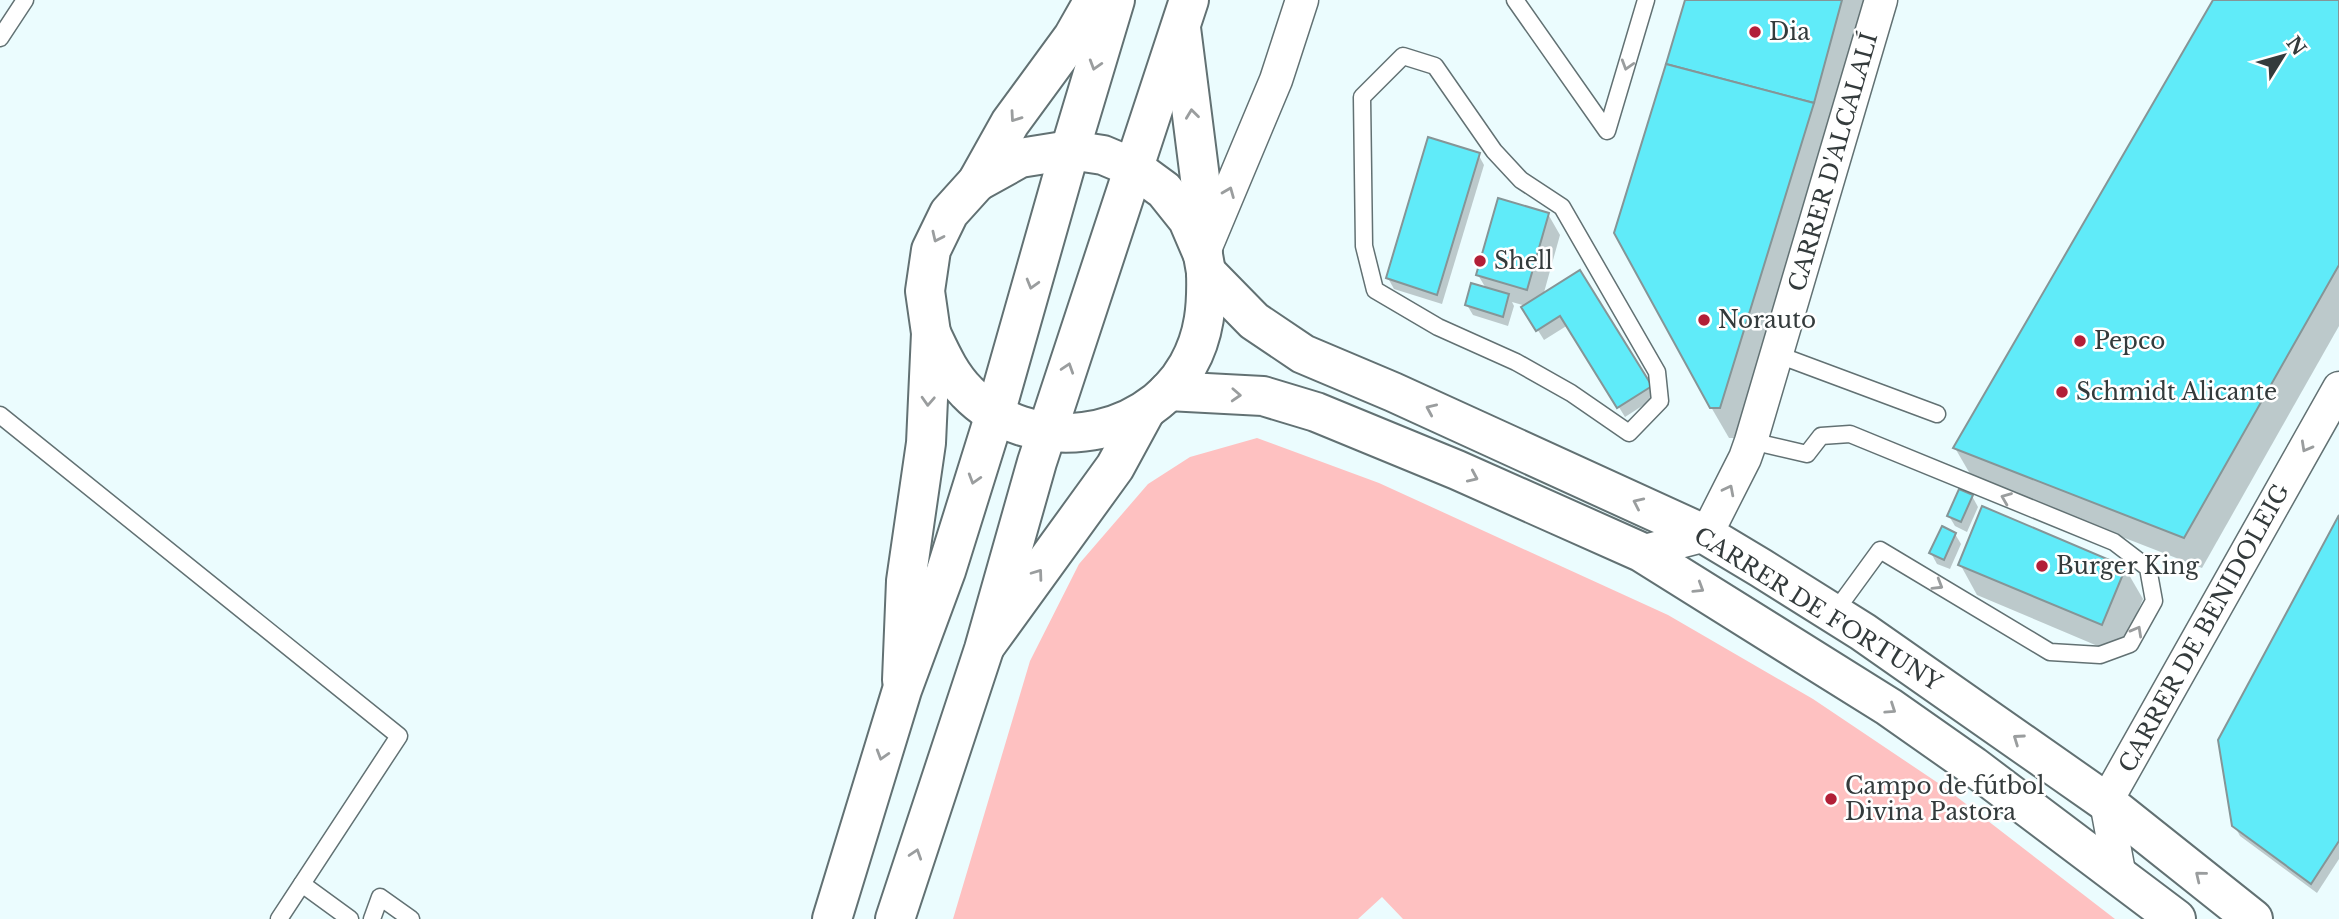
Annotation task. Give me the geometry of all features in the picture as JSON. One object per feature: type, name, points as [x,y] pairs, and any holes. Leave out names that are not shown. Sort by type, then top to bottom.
[{"type":"street","points":[[902,690],[906,581],[926,443],[931,333],[925,291],[931,250],[949,213],[977,182],[1010,123],[1073,37],[1094,0]]},
{"type":"street","points":[[832,919],[902,690],[946,571],[995,414],[1115,0]]},
{"type":"street","points":[[1205,264],[1276,80],[1303,0]]},
{"type":"street","name":"CARRER D'ALCALALÍ","points":[[1706,535],[1751,441],[1881,0]]},
{"type":"street","points":[[984,649],[1115,467],[1157,401],[1188,366],[1201,336],[1207,304],[1202,194],[1185,14]]},
{"type":"street","points":[[895,919],[984,649],[1047,432],[1185,14]]},
{"type":"street","points":[[977,182],[1020,158],[1070,150],[1102,155],[1133,168],[1164,190],[1188,220],[1205,264]]},
{"type":"street","name":"CARRER DE FORTUNY","points":[[1205,264],[1254,321],[1303,354],[1393,392],[1706,535],[1834,613],[2106,802],[2253,919]]},
{"type":"street","points":[[931,333],[945,365],[967,393],[995,414],[1020,426],[1047,432],[1082,433],[1115,426],[1157,401]]},
{"type":"street","name":"CARRER DE BENIDOLEIG","points":[[2106,802],[2339,388]]},
{"type":"street","name":"CARRER DE FORTUNY","points":[[1157,401],[1263,396],[1316,412],[1457,470],[1641,552],[1889,707],[1973,766],[2176,919]]},
{"type":"street","points":[[1641,552],[1706,535]]},
{"type":"street","points":[[2106,802],[2120,877]]},
{"type":"lane","points":[[0,38],[25,0]]},
{"type":"lane","points":[[1515,0],[1607,131],[1646,0]]},
{"type":"lane","points":[[1403,55],[1435,66],[1494,151],[1521,180],[1562,206],[1657,372],[1660,401],[1629,433],[1572,393],[1516,362],[1438,327],[1375,290],[1364,246],[1362,97],[1403,55]]},
{"type":"lane","points":[[1776,354],[1937,414]]},
{"type":"lane","points":[[0,415],[399,736],[279,919]]},
{"type":"lane","points":[[1751,441],[1807,454],[1821,436],[1850,434],[2114,542],[2148,568],[2154,601],[2130,644],[2100,655],[2050,652],[1880,550],[1834,613]]},
{"type":"lane","points":[[302,884],[350,919]]},
{"type":"lane","points":[[372,919],[380,897],[411,919]]},
{"type":"shaded area","points":[[1257,438],[1379,483],[1668,615],[1813,699],[1944,787],[2115,919],[1403,919],[1382,897],[1358,919],[953,919],[1030,661],[1079,564],[1148,484],[1190,457]]},
{"type":"building","name":"Dia","points":[[1685,0],[1842,0],[1814,103],[1666,64]]},
{"type":"building","points":[[2213,0],[2339,0],[2339,265],[2184,538],[1953,448]]},
{"type":"building","name":"Norauto","points":[[1666,64],[1814,103],[1720,408],[1710,408],[1614,233]]},
{"type":"building","points":[[1428,137],[1480,153],[1437,295],[1386,278]]},
{"type":"building","points":[[1498,198],[1549,213],[1527,290],[1476,275]]},
{"type":"building","points":[[1580,270],[1652,386],[1617,408],[1560,316],[1536,331],[1521,307]]},
{"type":"building","points":[[1471,283],[1509,294],[1503,317],[1465,305]]},
{"type":"building","points":[[1959,489],[1973,495],[1961,522],[1947,516]]},
{"type":"building","name":"Burger King","points":[[1982,506],[2126,567],[2102,625],[1958,565]]},
{"type":"building","points":[[2339,515],[2339,841],[2311,884],[2232,826],[2218,740]]},
{"type":"building","points":[[1942,526],[1956,533],[1944,560],[1929,553]]},
{"type":"place","name":"Dia","points":[[1755,32]]},
{"type":"place","name":"Shell","points":[[1480,261]]},
{"type":"place","name":"Norauto","points":[[1704,320]]},
{"type":"place","name":"Pepco","points":[[2080,341]]},
{"type":"place","name":"Schmidt Alicante","points":[[2062,392]]},
{"type":"place","name":"Burger King","points":[[2042,566]]},
{"type":"place","name":"Campo de fútbol Divina Pastora","points":[[1831,799]]}]
